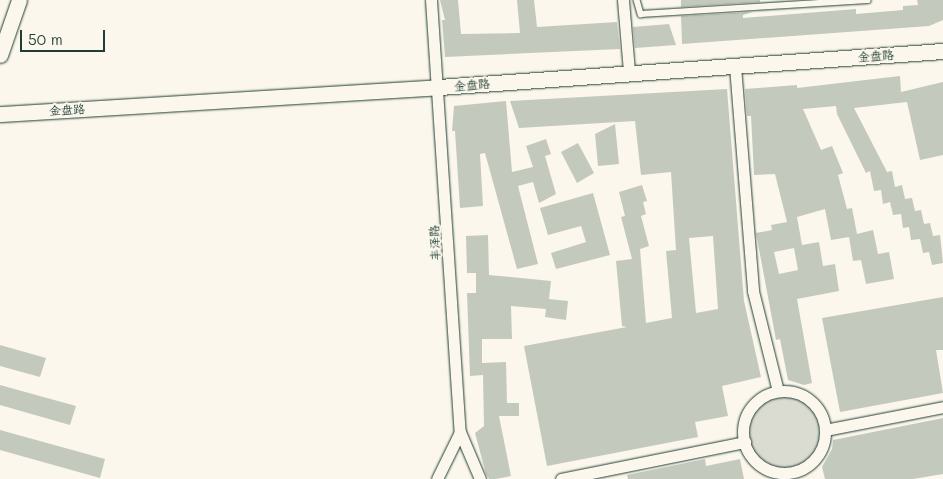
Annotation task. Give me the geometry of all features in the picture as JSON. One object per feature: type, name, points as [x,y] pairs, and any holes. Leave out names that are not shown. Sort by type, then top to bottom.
[{"type":"main road","points":[[0,55],[19,0]]},
{"type":"main road","name":"金盘路","points":[[0,114],[439,87],[629,71],[736,66],[943,51]]},
{"type":"street","name":"丰泽路","points":[[431,0],[439,87],[460,432],[437,479]]},
{"type":"street","points":[[623,0],[629,71]]},
{"type":"street","points":[[736,66],[753,291],[778,391]]},
{"type":"street","points":[[778,391],[804,396],[819,411],[825,430],[818,456],[797,475],[777,472],[758,464],[744,442],[744,428],[751,410],[765,396],[778,391]]},
{"type":"street","points":[[825,430],[943,407]]},
{"type":"street","points":[[460,432],[480,479]]},
{"type":"street","points":[[561,479],[744,442]]},
{"type":"lane","points":[[637,0],[641,14],[868,0]]},
{"type":"lane","points":[[766,0],[768,7]]},
{"type":"shaded area","points":[[784,391],[800,394],[813,403],[822,416],[825,432],[822,448],[813,461],[800,470],[784,473],[768,470],[755,461],[746,448],[743,432],[746,416],[755,403],[768,394]]},
{"type":"building","points":[[440,0],[458,0],[461,34],[520,33],[517,0],[534,0],[537,27],[617,22],[620,49],[445,57],[442,20],[445,20]]},
{"type":"building","points":[[681,0],[760,0],[760,2],[681,7]]},
{"type":"building","points":[[917,0],[943,0],[943,20],[929,26],[682,44],[681,16],[753,12],[743,15],[743,18],[856,9],[856,14],[903,10],[903,6],[918,5]]},
{"type":"building","points":[[669,24],[676,45],[635,48],[633,27]]},
{"type":"building","points":[[900,76],[901,92],[943,82],[943,155],[920,160],[907,102],[854,108],[887,172],[892,171],[895,187],[902,185],[905,199],[912,198],[915,211],[921,210],[924,224],[930,223],[933,236],[940,235],[943,263],[932,265],[929,252],[923,253],[920,239],[911,240],[909,227],[903,228],[901,214],[893,215],[890,202],[883,204],[881,190],[874,191],[870,171],[866,173],[837,114],[836,106],[803,109],[821,150],[832,146],[843,173],[838,175],[847,209],[852,208],[857,234],[873,230],[878,254],[889,252],[894,279],[866,284],[861,260],[853,261],[849,237],[831,240],[825,209],[797,217],[802,245],[819,242],[823,266],[835,264],[839,291],[797,299],[812,383],[804,385],[788,380],[780,339],[776,340],[756,233],[772,230],[771,225],[787,222],[775,174],[754,175],[751,116],[747,116],[745,89],[797,85],[797,88]],"holes":[[[794,248],[798,270],[779,274],[774,252]]]},
{"type":"building","points":[[727,89],[744,301],[761,377],[722,386],[728,416],[695,422],[698,437],[547,466],[524,346],[627,327],[622,326],[616,261],[632,259],[621,217],[625,216],[619,192],[642,185],[647,201],[643,202],[646,214],[641,216],[649,246],[640,249],[646,323],[672,318],[666,251],[676,250],[671,172],[641,175],[635,121],[519,128],[510,101]],"holes":[[[713,236],[718,309],[696,313],[689,238]]]},
{"type":"building","points":[[506,101],[512,172],[533,167],[526,146],[546,139],[551,154],[545,156],[556,194],[539,203],[533,182],[518,186],[538,264],[517,269],[485,153],[480,154],[483,206],[460,208],[455,131],[452,131],[454,106]]},
{"type":"building","points":[[615,124],[619,164],[598,166],[595,134]]},
{"type":"building","points":[[578,143],[594,173],[577,183],[561,152]]},
{"type":"building","points":[[593,193],[610,255],[556,269],[551,253],[586,242],[581,226],[548,235],[540,208]]},
{"type":"building","points":[[488,235],[489,275],[551,281],[549,299],[568,301],[566,320],[545,317],[546,309],[511,306],[512,339],[482,339],[482,363],[506,362],[507,403],[519,403],[519,416],[499,416],[511,476],[496,479],[489,479],[486,474],[475,433],[484,426],[483,375],[470,376],[467,293],[476,293],[476,273],[467,273],[466,236]]},
{"type":"building","points":[[943,297],[943,350],[936,350],[943,393],[840,412],[822,318]]},
{"type":"building","points":[[0,345],[46,358],[40,377],[0,366]]},
{"type":"building","points":[[0,385],[76,406],[70,425],[0,405]]},
{"type":"building","points":[[943,418],[943,474],[913,479],[825,479],[822,467],[832,449],[833,440]]},
{"type":"building","points":[[0,430],[105,459],[100,478],[0,450]]},
{"type":"building","points":[[705,459],[706,466],[740,459],[744,479],[628,479],[627,475]]}]
